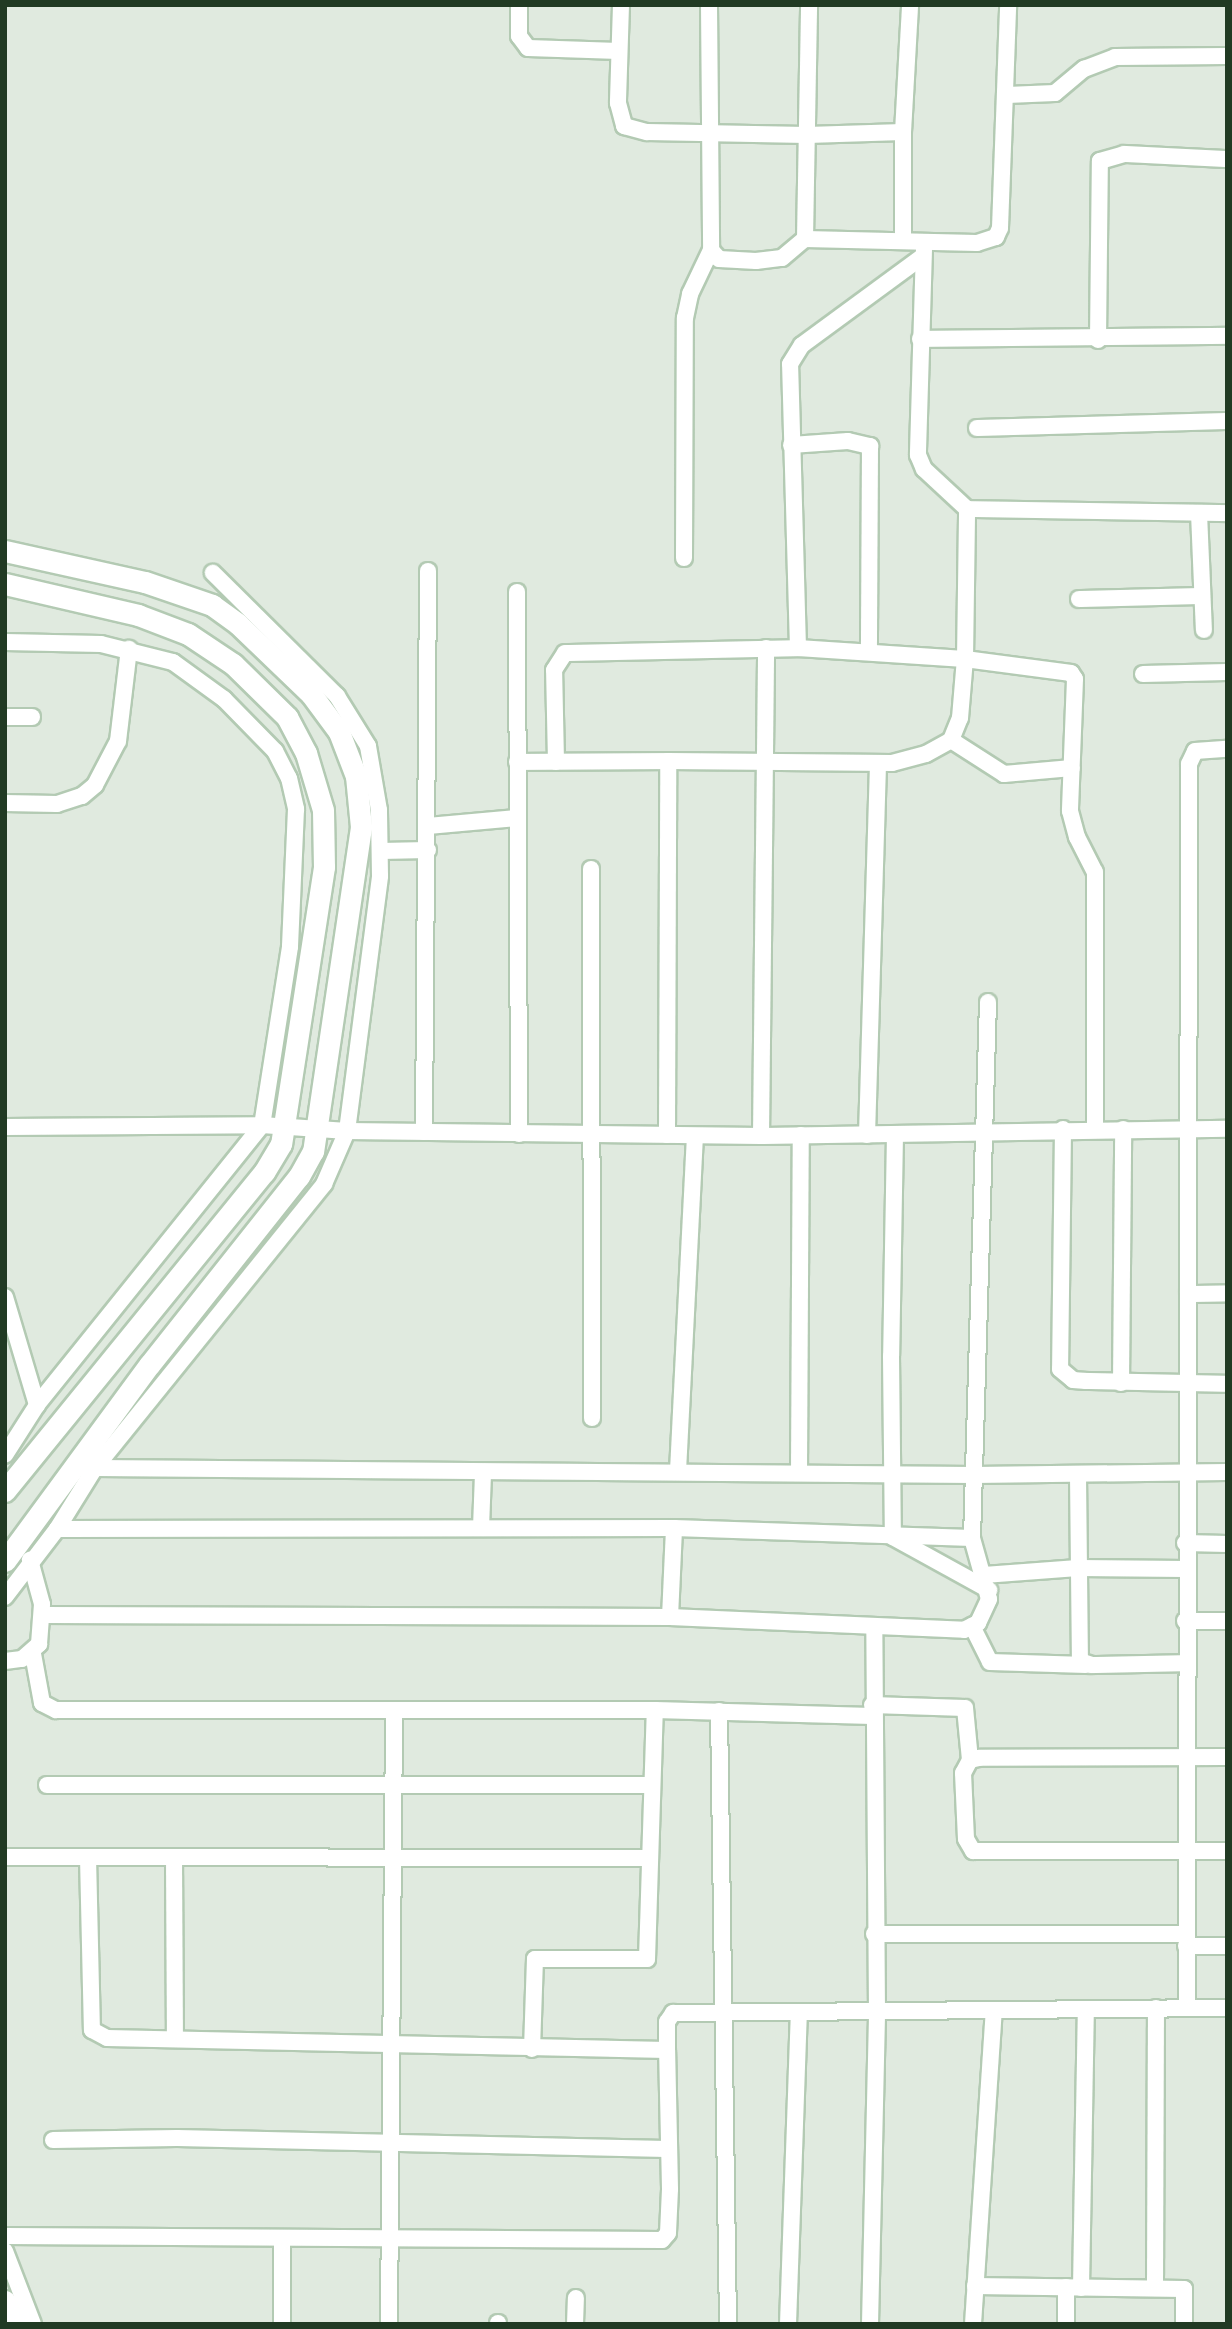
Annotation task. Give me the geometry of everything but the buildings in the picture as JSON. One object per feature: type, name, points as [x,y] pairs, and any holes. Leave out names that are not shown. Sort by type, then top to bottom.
[{"type":"street","points":[[519,5],[519,36],[528,48],[619,51]]},
{"type":"street","points":[[621,5],[618,103],[624,127],[648,132],[807,135],[903,132]]},
{"type":"street","points":[[684,558],[685,318],[690,294],[711,250],[709,5]]},
{"type":"street","points":[[711,250],[719,259],[772,260],[792,253],[805,239],[809,5]]},
{"type":"street","points":[[903,241],[903,132],[910,5]]},
{"type":"street","points":[[805,239],[903,241],[924,249],[977,243],[996,237],[1000,228],[1007,95],[1008,5]]},
{"type":"street","points":[[1007,95],[1055,93],[1084,69],[1115,57],[1227,56]]},
{"type":"street","points":[[1098,340],[1100,161],[1124,154],[1227,159]]},
{"type":"street","points":[[924,249],[918,455],[924,469],[967,509],[1227,513]]},
{"type":"street","points":[[798,648],[789,375],[794,353],[924,249]]},
{"type":"street","points":[[920,339],[1098,340],[1227,335]]},
{"type":"street","points":[[977,428],[1227,421]]},
{"type":"street","points":[[792,444],[848,441],[870,446],[869,650]]},
{"type":"street","points":[[517,762],[878,763],[907,761],[951,740],[960,718],[965,659],[967,509]]},
{"type":"street","points":[[1199,513],[1204,630]]},
{"type":"street","points":[[5,551],[145,582],[212,605],[261,643],[311,694],[339,732],[356,776],[361,827],[356,883],[319,1128],[299,1176],[149,1365],[5,1561]]},
{"type":"street","points":[[424,1132],[428,570]]},
{"type":"street","points":[[5,1597],[30,1560],[57,1529],[95,1468],[324,1184],[347,1131],[360,1055],[381,851],[374,772],[355,720],[337,696],[213,573]]},
{"type":"street","points":[[5,584],[138,615],[188,634],[233,664],[287,717],[319,789],[324,867],[286,1126],[264,1172],[5,1491]]},
{"type":"street","points":[[517,592],[519,1134]]},
{"type":"street","points":[[1079,599],[1202,596]]},
{"type":"street","points":[[5,642],[63,641],[129,649],[173,663],[224,699],[275,751],[289,778],[296,809],[290,947],[261,1125],[37,1405],[5,1455]]},
{"type":"street","points":[[761,1136],[762,761],[766,648]]},
{"type":"street","points":[[556,762],[554,670],[565,653],[766,648],[869,650],[1071,673],[1075,688],[1072,824],[1095,872],[1096,1128]]},
{"type":"street","points":[[5,803],[57,804],[82,796],[95,785],[118,741],[129,649]]},
{"type":"street","points":[[1143,674],[1227,672]]},
{"type":"street","points":[[5,717],[32,717]]},
{"type":"street","points":[[951,740],[1004,774],[1072,768]]},
{"type":"street","points":[[1187,2008],[1184,1756],[1189,764],[1195,751],[1227,749]]},
{"type":"street","points":[[667,1135],[668,761]]},
{"type":"street","points":[[867,1135],[878,763]]},
{"type":"street","points":[[428,826],[517,818]]},
{"type":"street","points":[[381,851],[428,850]]},
{"type":"street","points":[[591,869],[592,1418]]},
{"type":"street","points":[[42,1615],[670,1618],[964,1630],[972,1626],[985,1613],[987,1582],[972,1538],[988,1132],[988,1002]]},
{"type":"street","points":[[5,1127],[261,1125],[347,1131],[695,1136],[867,1135],[1096,1128],[1227,1129]]},
{"type":"street","points":[[1063,1129],[1057,1359],[1064,1376],[1073,1380],[1121,1383],[1227,1384]]},
{"type":"street","points":[[1121,1383],[1124,1129]]},
{"type":"street","points":[[893,1537],[891,1356],[895,1134]]},
{"type":"street","points":[[799,1473],[801,1135]]},
{"type":"street","points":[[678,1471],[695,1136]]},
{"type":"street","points":[[1188,1294],[1227,1293]]},
{"type":"street","points":[[5,1297],[37,1405]]},
{"type":"street","points":[[95,1468],[974,1475],[1227,1472]]},
{"type":"street","points":[[481,1528],[483,1473]]},
{"type":"street","points":[[1078,1475],[1079,1652],[1086,1665]]},
{"type":"street","points":[[57,1529],[674,1528],[972,1538]]},
{"type":"street","points":[[670,1618],[674,1528]]},
{"type":"street","points":[[893,1537],[987,1582],[1079,1568],[1185,1569]]},
{"type":"street","points":[[1185,1543],[1227,1544]]},
{"type":"street","points":[[5,1661],[33,1654],[40,1644],[42,1615],[30,1560]]},
{"type":"street","points":[[1185,1620],[1227,1621]]},
{"type":"street","points":[[972,1626],[990,1662],[1086,1665],[1185,1662]]},
{"type":"street","points":[[870,2324],[877,2013],[872,1711],[874,1627]]},
{"type":"street","points":[[33,1654],[42,1703],[56,1710],[872,1711],[964,1708],[970,1760],[963,1773],[966,1839],[973,1852],[1227,1852]]},
{"type":"street","points":[[532,2049],[535,1959],[647,1959],[655,1710]]},
{"type":"street","points":[[719,1711],[721,2013],[730,2216],[728,2324]]},
{"type":"street","points":[[389,2324],[389,2046],[396,1786],[394,1712]]},
{"type":"street","points":[[970,1760],[1227,1757]]},
{"type":"street","points":[[47,1785],[651,1786]]},
{"type":"street","points":[[5,1857],[395,1861],[650,1858]]},
{"type":"street","points":[[88,1857],[94,2034],[389,2046],[667,2050]]},
{"type":"street","points":[[174,1857],[175,2039]]},
{"type":"street","points":[[874,1934],[1186,1940],[1227,1946]]},
{"type":"street","points":[[1155,2288],[1156,2008]]},
{"type":"street","points":[[5,2236],[389,2240],[666,2239],[668,2015],[1086,2012],[1227,2008]]},
{"type":"street","points":[[973,2324],[985,2208],[994,2011]]},
{"type":"street","points":[[1066,2324],[1074,2288],[1086,2012]]},
{"type":"street","points":[[788,2324],[799,2014]]},
{"type":"street","points":[[53,2140],[177,2138],[389,2145],[667,2149]]},
{"type":"street","points":[[282,2239],[282,2324]]},
{"type":"street","points":[[5,2251],[33,2324]]},
{"type":"street","points":[[975,2286],[1184,2289],[1184,2324]]},
{"type":"street","points":[[575,2324],[576,2298]]},
{"type":"street","points":[[5,2301],[15,2324]]}]
